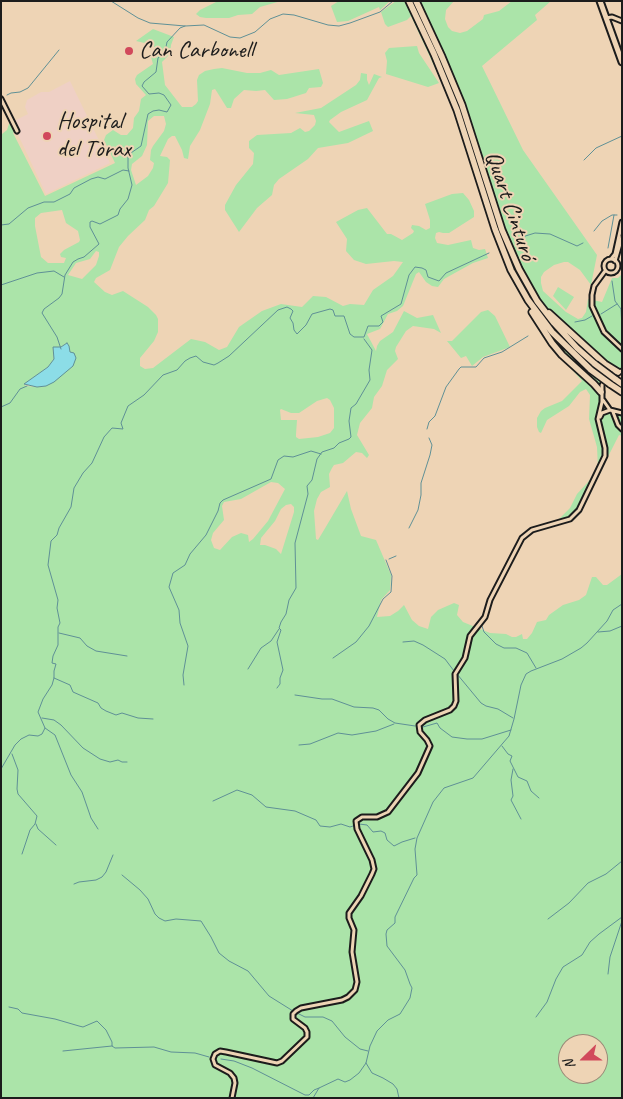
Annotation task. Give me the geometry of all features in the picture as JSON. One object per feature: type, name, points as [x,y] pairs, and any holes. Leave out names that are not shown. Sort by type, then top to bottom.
[{"type":"highway","name":"Quart Cinturó","points":[[408,1],[418,13],[460,98],[502,230],[519,269],[527,282],[531,298],[559,340],[591,370],[622,392]]},
{"type":"highway","name":"Quart Cinturó","points":[[416,1],[418,13],[457,110],[495,229],[519,287],[595,364],[622,384]]},
{"type":"highway","points":[[531,298],[605,364],[620,371]]},
{"type":"highway","points":[[531,298],[542,329],[562,355],[594,384],[601,395]]},
{"type":"main road","points":[[601,1],[622,62]]},
{"type":"main road","points":[[607,18],[622,56]]},
{"type":"street","points":[[607,18],[622,21]]},
{"type":"street","points":[[1,99],[17,131]]},
{"type":"street","points":[[622,222],[614,255],[603,265],[605,271],[611,274],[617,271],[616,261],[622,237]]},
{"type":"street","points":[[603,256],[609,260],[616,261]]},
{"type":"street","points":[[605,271],[594,286],[592,306],[604,332],[622,349]]},
{"type":"street","points":[[232,1098],[234,1078],[230,1072],[215,1065],[213,1059],[215,1054],[226,1052],[282,1062],[307,1036],[306,1030],[293,1019],[293,1014],[296,1011],[301,1008],[342,1000],[355,990],[357,982],[352,952],[354,930],[348,913],[361,896],[374,869],[372,860],[357,829],[356,822],[362,817],[377,817],[388,812],[420,770],[430,746],[420,732],[420,724],[425,720],[450,710],[454,706],[456,701],[455,674],[464,660],[470,636],[485,617],[490,600],[522,538],[532,530],[570,519],[579,510],[606,456],[598,419],[601,395],[606,379],[620,371]]},
{"type":"street","points":[[601,395],[605,404],[612,410],[622,413],[617,421]]},
{"type":"street","points":[[612,410],[622,429]]},
{"type":"street","points":[[599,423],[602,412],[612,410]]},
{"type":"shaded area","points":[[70,81],[110,163],[46,194],[12,122],[28,114],[25,107],[27,100],[41,92],[49,92]]},
{"type":"green space","points":[[218,1],[281,1],[260,7],[252,14],[229,18],[206,18],[196,14]]},
{"type":"green space","points":[[339,1],[390,1],[380,10],[379,7],[348,21],[337,22],[331,6]]},
{"type":"green space","points":[[396,1],[454,1],[446,10],[445,19],[452,31],[460,33],[467,31],[483,19],[484,15],[499,11],[512,1],[551,1],[535,15],[537,20],[482,66],[523,150],[597,255],[591,285],[580,270],[568,262],[564,262],[554,265],[544,272],[541,277],[543,291],[566,312],[578,319],[582,318],[586,312],[588,299],[602,302],[612,278],[618,278],[622,274],[622,373],[612,376],[606,382],[603,388],[603,396],[608,406],[622,411],[622,436],[619,435],[579,514],[570,521],[533,531],[532,527],[558,520],[570,508],[577,494],[598,468],[597,447],[589,419],[590,395],[586,389],[580,392],[569,406],[547,420],[541,433],[539,432],[537,418],[541,411],[562,401],[582,381],[550,344],[513,282],[488,219],[448,96],[411,16],[407,20],[388,27],[385,24],[381,12]]},
{"type":"green space","points":[[153,29],[174,37],[170,54],[162,62],[165,85],[182,107],[192,107],[196,104],[198,101],[197,80],[199,75],[214,69],[222,68],[247,73],[260,73],[271,70],[279,75],[319,69],[323,83],[321,87],[309,88],[306,93],[287,99],[274,100],[265,90],[244,90],[234,99],[231,108],[227,108],[215,89],[212,90],[210,104],[200,130],[190,146],[188,159],[184,158],[175,136],[168,139],[160,156],[167,157],[170,160],[168,183],[154,206],[149,210],[145,220],[119,247],[110,270],[96,278],[94,282],[105,292],[112,295],[123,291],[148,307],[156,315],[158,319],[158,332],[154,341],[140,358],[140,366],[145,369],[153,368],[191,339],[205,342],[219,350],[227,347],[239,327],[262,311],[281,304],[302,307],[313,296],[326,297],[343,306],[350,304],[364,305],[373,290],[393,276],[403,262],[366,264],[354,260],[346,251],[347,239],[336,222],[358,210],[367,208],[387,234],[402,240],[413,233],[412,225],[426,230],[430,228],[430,220],[425,204],[452,194],[463,193],[474,211],[474,217],[449,233],[436,233],[435,238],[437,243],[448,245],[471,240],[473,248],[485,249],[488,258],[473,263],[444,279],[438,287],[426,282],[419,272],[416,274],[403,306],[397,311],[388,314],[380,329],[367,334],[376,351],[380,341],[393,332],[404,311],[417,318],[433,315],[441,333],[434,329],[413,326],[406,331],[396,347],[395,351],[398,359],[387,370],[382,386],[374,397],[372,408],[360,423],[357,435],[369,455],[367,458],[362,453],[356,452],[343,463],[334,465],[332,468],[329,474],[330,487],[321,492],[314,511],[316,539],[318,540],[347,491],[351,509],[361,536],[376,540],[391,575],[390,590],[381,600],[377,617],[390,616],[404,605],[412,620],[419,626],[428,629],[431,617],[438,610],[454,603],[459,605],[457,615],[463,622],[490,633],[506,634],[512,637],[522,634],[523,639],[527,639],[537,622],[546,620],[549,615],[563,605],[579,600],[586,595],[592,577],[596,577],[603,585],[607,585],[622,574],[622,1098],[1,1098],[1,132],[2,134],[7,130],[10,121],[15,131],[13,133],[45,196],[115,163],[104,140],[106,135],[113,130],[121,135],[127,135],[133,128],[134,118],[139,111],[141,99],[146,95],[136,84],[135,79],[137,75],[153,64],[151,57],[156,51],[153,45],[136,41]],"holes":[[[154,116],[164,116],[166,124],[164,131],[151,150],[150,160],[154,163],[153,168],[148,176],[136,185],[131,170],[132,164],[142,156],[147,145],[148,121]],[[62,210],[66,223],[78,231],[79,242],[60,254],[61,257],[66,258],[64,263],[48,263],[41,257],[35,226],[35,218],[41,213]],[[96,251],[99,252],[96,265],[82,279],[68,275],[76,263],[90,259]],[[67,343],[70,352],[74,353],[73,366],[46,386],[26,386],[24,384],[48,367],[54,359],[53,347],[61,347]],[[327,398],[330,400],[334,408],[334,428],[330,433],[318,437],[299,439],[296,437],[297,420],[281,420],[280,410],[299,413],[317,401]],[[271,482],[278,483],[285,489],[268,521],[253,539],[249,542],[248,535],[241,533],[232,537],[220,550],[214,548],[211,540],[213,533],[224,520],[222,506],[224,502],[241,499]],[[291,504],[294,507],[294,512],[281,554],[276,549],[260,545],[261,538],[275,521],[281,509]]]},
{"type":"green space","points":[[417,46],[419,53],[439,83],[428,87],[386,74],[387,61],[385,53],[389,48]]},
{"type":"green space","points":[[361,73],[367,74],[369,85],[374,74],[382,77],[379,78],[367,100],[341,112],[329,122],[339,132],[369,121],[373,131],[348,143],[318,148],[308,159],[279,179],[274,185],[272,195],[257,208],[239,232],[225,210],[225,205],[236,185],[253,164],[254,153],[249,148],[249,141],[257,135],[291,133],[300,128],[305,132],[309,131],[315,125],[314,115],[295,113],[321,108],[356,85],[360,80]]},
{"type":"green space","points":[[558,287],[574,297],[566,310],[553,296]]},
{"type":"green space","points":[[488,310],[495,316],[510,347],[483,357],[472,366],[466,356],[461,358],[447,341],[452,341],[481,312]]},
{"type":"water","points":[[67,343],[70,352],[74,353],[76,358],[73,366],[54,382],[46,386],[37,387],[24,384],[48,367],[54,359],[53,347],[61,347]]},
{"type":"waterway","points":[[111,1],[138,18],[150,23],[185,26],[204,25],[230,37],[240,38],[255,32],[270,19],[283,14],[339,26],[380,12],[393,1]]},
{"type":"waterway","points":[[61,349],[57,337],[42,313],[44,309],[62,294],[65,275],[73,262],[84,257],[99,244],[90,227],[90,222],[100,224],[118,215],[128,199],[132,185],[128,168],[128,155],[141,146],[148,114],[159,110],[167,112],[171,105],[164,95],[159,93],[149,94],[142,86],[156,72],[158,58],[165,52],[167,42],[180,28],[185,26]]},
{"type":"waterway","points":[[7,95],[28,88],[59,50]]},
{"type":"waterway","points":[[584,160],[596,148],[622,136]]},
{"type":"waterway","points":[[1,225],[9,224],[28,208],[44,202],[54,202],[70,194],[74,188],[91,179],[98,177],[105,179],[123,170],[129,171]]},
{"type":"waterway","points":[[594,231],[602,221],[612,215],[617,215]]},
{"type":"waterway","points":[[608,248],[614,215]]},
{"type":"waterway","points":[[519,238],[535,233],[550,234],[577,246],[583,243]]},
{"type":"waterway","points":[[1,769],[15,745],[21,739],[29,735],[38,736],[42,734],[45,728],[38,712],[54,678],[56,664],[52,663],[58,645],[58,627],[60,623],[57,608],[58,600],[48,565],[51,541],[57,535],[71,507],[74,488],[92,463],[104,437],[112,428],[123,429],[121,423],[128,406],[144,395],[163,375],[177,370],[190,358],[196,356],[203,362],[214,365],[229,356],[278,310],[287,307],[293,311],[290,318],[297,334],[306,325],[312,314],[330,309],[333,310],[335,316],[344,316],[350,334],[354,337],[364,337],[368,326],[379,326],[383,322],[381,316],[401,304],[409,275],[415,267],[426,270],[428,277],[439,281],[446,273],[489,253]]},
{"type":"waterway","points":[[1,285],[37,273],[54,271],[64,277]]},
{"type":"waterway","points":[[612,281],[615,301],[621,309],[622,329]]},
{"type":"waterway","points":[[601,314],[617,304]]},
{"type":"waterway","points":[[575,322],[592,316]]},
{"type":"waterway","points":[[427,429],[429,422],[435,416],[446,387],[461,367],[476,367],[484,358],[502,352],[528,336]]},
{"type":"waterway","points":[[277,688],[280,684],[283,670],[277,642],[281,630],[279,628],[286,614],[289,600],[296,588],[295,543],[308,494],[307,486],[312,480],[317,459],[322,452],[334,448],[351,437],[349,421],[351,408],[356,404],[370,380],[369,370],[372,350],[364,339]]},
{"type":"waterway","points":[[1,407],[10,403],[20,389],[27,386]]},
{"type":"waterway","points":[[409,528],[418,510],[421,483],[432,445],[429,438]]},
{"type":"waterway","points":[[184,685],[183,675],[188,646],[180,623],[179,610],[169,587],[173,573],[185,565],[190,554],[206,535],[223,500],[271,479],[278,460],[284,456],[293,457],[311,451],[321,454]]},
{"type":"waterway","points":[[389,559],[396,556]]},
{"type":"waterway","points":[[333,658],[356,642],[369,626],[383,599],[391,592],[392,576],[386,560]]},
{"type":"waterway","points":[[313,1098],[319,1088],[338,1079],[345,1082],[359,1073],[366,1063],[370,1046],[377,1031],[388,1020],[400,1014],[410,998],[412,988],[405,970],[387,946],[386,934],[387,930],[395,923],[395,917],[417,875],[415,849],[417,838],[433,802],[444,788],[473,778],[509,736],[521,685],[526,674],[562,659],[581,648],[607,621],[613,610],[622,604]]},
{"type":"waterway","points":[[482,626],[484,632],[496,644],[504,648],[516,648],[527,653],[536,668]]},
{"type":"waterway","points":[[598,632],[610,631],[622,626]]},
{"type":"waterway","points":[[248,669],[261,648],[271,641],[279,629]]},
{"type":"waterway","points":[[59,633],[80,638],[87,646],[96,651],[127,656]]},
{"type":"waterway","points":[[403,642],[414,641],[423,645],[445,659],[454,671]]},
{"type":"waterway","points":[[457,674],[481,703],[498,709],[513,718]]},
{"type":"waterway","points":[[54,678],[70,685],[73,692],[98,703],[106,711],[116,715],[122,713],[138,718],[153,719]]},
{"type":"waterway","points":[[295,695],[332,699],[354,707],[373,708],[379,710],[395,723],[415,726]]},
{"type":"waterway","points":[[42,718],[54,720],[83,748],[100,759],[110,762],[118,760],[127,762]]},
{"type":"waterway","points":[[423,727],[437,723],[440,728],[452,737],[467,739],[482,739],[511,730]]},
{"type":"waterway","points":[[299,745],[310,744],[338,733],[352,735],[376,731],[394,724]]},
{"type":"waterway","points":[[45,728],[55,735],[71,775],[82,792],[91,818],[98,829]]},
{"type":"waterway","points":[[502,746],[512,756],[510,761],[518,777],[527,781],[531,791],[539,798]]},
{"type":"waterway","points":[[12,754],[18,770],[18,794],[37,816],[22,854]]},
{"type":"waterway","points":[[513,769],[511,780],[513,796],[511,800],[521,819]]},
{"type":"waterway","points":[[213,801],[237,790],[252,795],[266,807],[295,811],[316,820],[320,826],[330,827],[341,824],[353,826]]},
{"type":"waterway","points":[[36,824],[38,829],[56,845]]},
{"type":"waterway","points":[[359,824],[367,825],[373,832],[381,831],[385,833],[387,840],[394,846],[415,838]]},
{"type":"waterway","points":[[74,884],[102,877],[113,855]]},
{"type":"waterway","points":[[548,919],[569,903],[588,883],[606,874],[622,861]]},
{"type":"waterway","points":[[122,875],[148,899],[159,918],[165,921],[176,919],[201,921],[219,953],[229,961],[248,971],[269,996],[293,1011]]},
{"type":"waterway","points":[[536,1017],[547,1002],[563,967],[582,955],[590,942],[622,917]]},
{"type":"waterway","points":[[608,974],[610,957],[622,921]]},
{"type":"waterway","points":[[9,1007],[18,1009],[22,1013],[55,1019],[83,1027],[97,1021],[106,1030],[112,1046],[115,1048],[154,1047],[171,1052],[195,1053],[209,1057]]},
{"type":"waterway","points":[[297,1013],[305,1017],[323,1017],[332,1021],[345,1037],[360,1049],[368,1051]]},
{"type":"waterway","points":[[63,1051],[112,1046]]},
{"type":"waterway","points":[[221,1059],[234,1061],[252,1068],[305,1095],[309,1095],[319,1088]]},
{"type":"waterway","points":[[366,1063],[372,1073],[393,1084],[397,1089],[399,1098]]},
{"type":"place","name":"Can Carbonell","points":[[129,51]]},
{"type":"place","name":"Hospital del Tòrax","points":[[47,136]]}]
